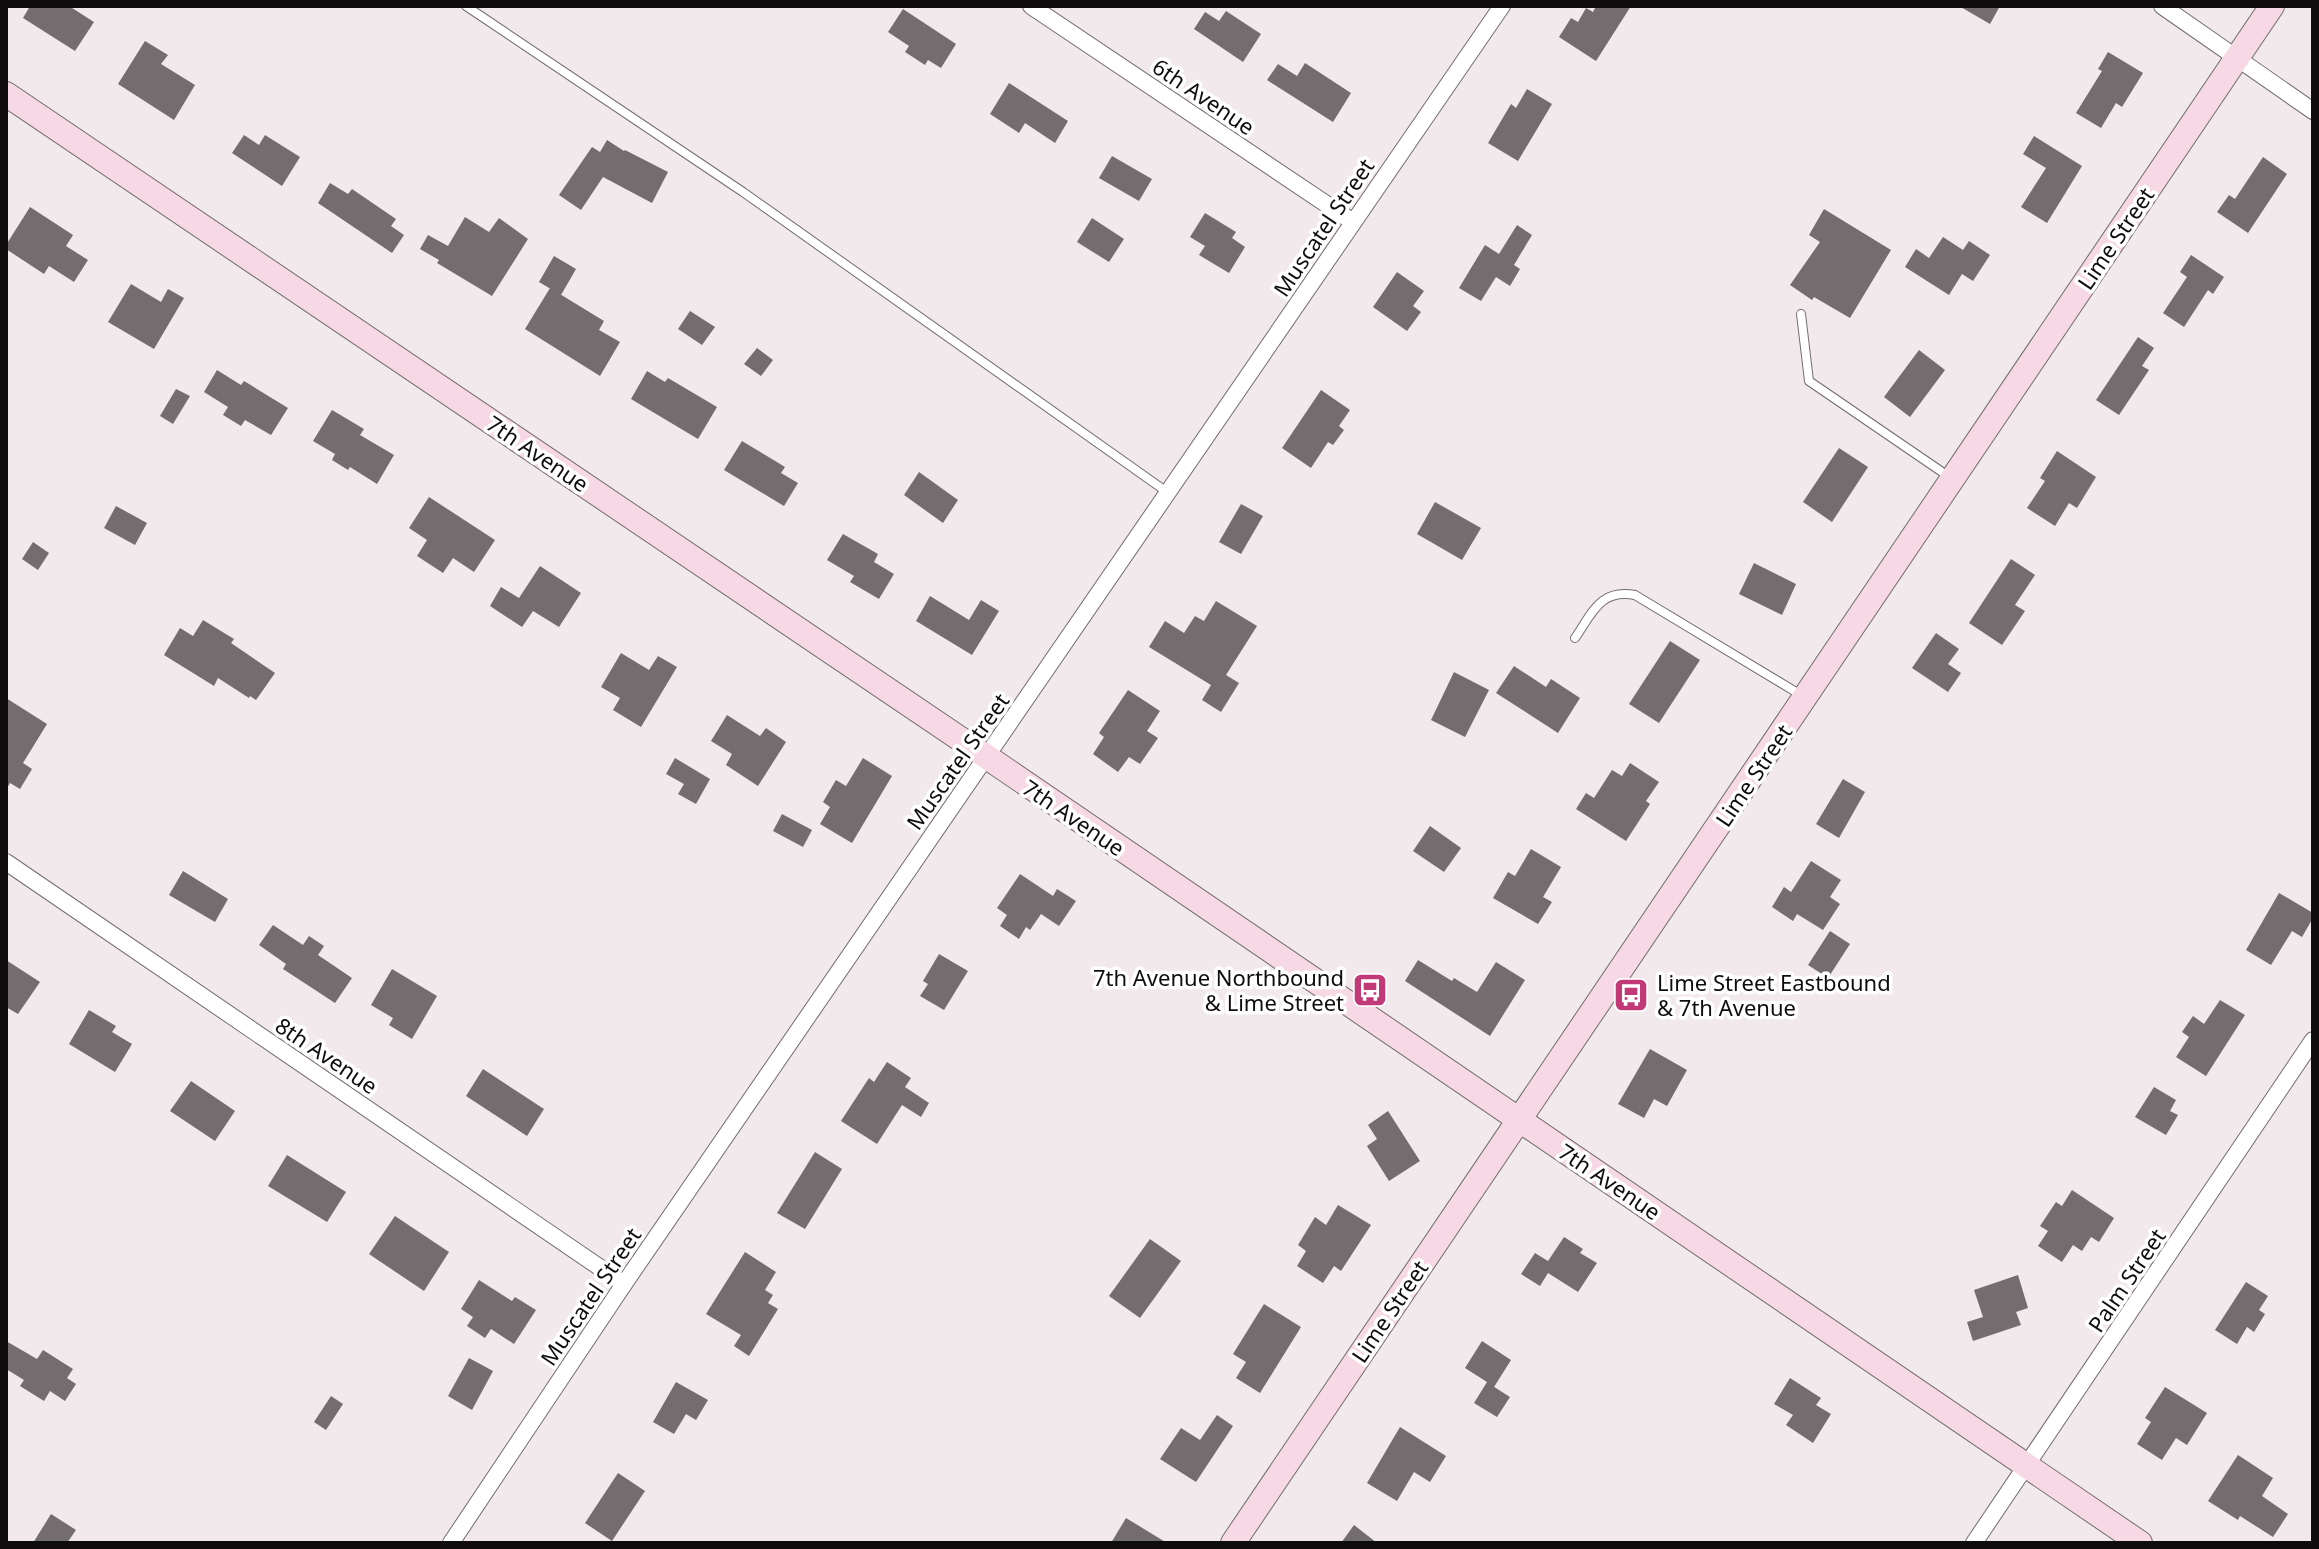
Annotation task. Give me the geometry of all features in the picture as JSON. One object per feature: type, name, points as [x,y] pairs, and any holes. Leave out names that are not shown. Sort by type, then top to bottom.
[{"type":"street","name":"6th Avenue","points":[[1031,6],[1353,222]]},
{"type":"street","name":"Muscatel Street","points":[[451,1543],[624,1284],[1502,6]]},
{"type":"street","points":[[2162,6],[2313,111]]},
{"type":"street","name":"Lime Street","points":[[1233,1543],[2272,6]]},
{"type":"street","name":"7th Avenue","points":[[6,94],[987,757],[2140,1543]]},
{"type":"street","name":"8th Avenue","points":[[6,862],[624,1284]]},
{"type":"street","name":"Palm Street","points":[[1974,1543],[2313,1040]]},
{"type":"lane","points":[[466,6],[743,192],[1168,492]]},
{"type":"lane","points":[[1801,314],[1809,381],[1953,479]]},
{"type":"lane","points":[[1575,638],[1607,596],[1621,592],[1635,595],[1805,697]]},
{"type":"building","points":[[30,6],[69,6],[94,22],[75,51],[23,18]]},
{"type":"building","points":[[1596,6],[1631,6],[1596,61],[1559,37],[1571,18],[1578,22],[1586,8],[1593,12]]},
{"type":"building","points":[[1959,6],[2000,6],[1990,24]]},
{"type":"building","points":[[903,9],[956,44],[941,68],[928,60],[925,65],[905,52],[909,46],[888,32]]},
{"type":"building","points":[[1226,11],[1261,34],[1243,62],[1194,29],[1205,12],[1219,21]]},
{"type":"building","points":[[145,41],[168,55],[161,64],[195,85],[174,120],[118,84]]},
{"type":"building","points":[[2108,52],[2143,73],[2122,107],[2116,103],[2101,128],[2076,113],[2102,71],[2098,69]]},
{"type":"building","points":[[1305,63],[1351,93],[1333,122],[1267,80],[1278,64],[1297,76]]},
{"type":"building","points":[[1009,83],[1068,121],[1055,143],[1025,123],[1019,133],[990,114]]},
{"type":"building","points":[[1527,89],[1552,104],[1518,161],[1488,143],[1511,104],[1516,108]]},
{"type":"building","points":[[244,135],[259,145],[265,135],[300,157],[282,186],[232,153]]},
{"type":"building","points":[[2034,136],[2082,166],[2047,223],[2021,207],[2046,168],[2023,154]]},
{"type":"building","points":[[607,140],[668,172],[652,203],[603,177],[581,210],[559,195],[592,147],[600,152]]},
{"type":"building","points":[[1112,156],[1152,179],[1139,201],[1099,178]]},
{"type":"building","points":[[2263,157],[2287,174],[2248,233],[2217,212],[2229,195],[2235,199]]},
{"type":"building","points":[[330,183],[348,194],[352,189],[396,219],[391,226],[404,235],[392,253],[318,203]]},
{"type":"building","points":[[30,207],[73,235],[66,246],[88,260],[74,282],[49,266],[44,274],[6,249]]},
{"type":"building","points":[[1824,209],[1891,250],[1850,318],[1814,297],[1812,300],[1790,285],[1820,242],[1809,235]]},
{"type":"building","points":[[1205,213],[1236,232],[1232,238],[1245,247],[1229,273],[1199,255],[1205,246],[1190,237]]},
{"type":"building","points":[[465,217],[489,232],[499,218],[528,239],[492,296],[437,263],[439,260],[420,249],[428,235],[448,246]]},
{"type":"building","points":[[1092,218],[1124,239],[1109,262],[1077,242]]},
{"type":"building","points":[[1517,225],[1532,235],[1514,265],[1520,269],[1510,286],[1496,277],[1481,301],[1459,288],[1485,245],[1499,254]]},
{"type":"building","points":[[1943,237],[1963,250],[1969,241],[1990,255],[1973,281],[1962,274],[1949,295],[1905,267],[1916,249],[1929,258]]},
{"type":"building","points":[[2191,255],[2224,277],[2213,294],[2208,290],[2184,327],[2163,313],[2187,277],[2180,272]]},
{"type":"building","points":[[554,256],[576,269],[561,295],[539,282]]},
{"type":"building","points":[[1397,272],[1424,291],[1413,306],[1421,312],[1407,331],[1373,307]]},
{"type":"building","points":[[131,284],[161,302],[168,289],[184,298],[154,349],[108,322]]},
{"type":"building","points":[[550,288],[604,321],[599,330],[620,342],[600,376],[525,329]]},
{"type":"building","points":[[690,311],[715,327],[702,345],[678,329]]},
{"type":"building","points":[[2138,337],[2154,348],[2142,366],[2149,370],[2119,415],[2096,400]]},
{"type":"building","points":[[757,348],[773,360],[761,376],[744,364]]},
{"type":"building","points":[[1919,350],[1945,370],[1910,417],[1884,397]]},
{"type":"building","points":[[217,370],[241,385],[244,381],[288,408],[271,435],[245,420],[241,426],[223,415],[228,407],[204,392]]},
{"type":"building","points":[[647,371],[665,382],[668,378],[717,407],[698,439],[631,399]]},
{"type":"building","points":[[176,389],[190,396],[173,424],[160,416]]},
{"type":"building","points":[[1321,390],[1350,410],[1339,426],[1344,430],[1333,445],[1328,442],[1311,468],[1282,448]]},
{"type":"building","points":[[332,410],[364,429],[360,435],[394,455],[377,484],[332,460],[335,454],[313,441]]},
{"type":"building","points":[[742,441],[785,467],[781,473],[798,483],[784,506],[724,470]]},
{"type":"building","points":[[1839,448],[1868,467],[1832,522],[1803,502]]},
{"type":"building","points":[[2057,451],[2096,477],[2077,508],[2069,503],[2055,526],[2027,508],[2045,481],[2040,478]]},
{"type":"building","points":[[919,472],[958,500],[943,523],[904,495]]},
{"type":"building","points":[[429,497],[495,540],[474,572],[453,558],[443,573],[417,556],[427,540],[409,528]]},
{"type":"building","points":[[1435,502],[1481,528],[1462,560],[1417,534]]},
{"type":"building","points":[[1241,504],[1263,516],[1241,554],[1219,542]]},
{"type":"building","points":[[116,506],[147,523],[135,545],[104,528]]},
{"type":"building","points":[[843,534],[878,554],[874,562],[894,574],[879,599],[850,582],[854,576],[827,560]]},
{"type":"building","points":[[33,542],[49,553],[38,570],[22,559]]},
{"type":"building","points":[[2011,559],[2035,575],[2015,605],[2025,611],[2002,645],[1969,623]]},
{"type":"building","points":[[1754,563],[1796,584],[1782,615],[1739,594]]},
{"type":"building","points":[[540,566],[581,593],[559,627],[533,611],[522,627],[490,606],[501,587],[519,598]]},
{"type":"building","points":[[930,596],[969,620],[981,600],[999,611],[972,655],[916,621]]},
{"type":"building","points":[[1216,601],[1257,626],[1226,675],[1239,683],[1221,712],[1202,700],[1211,685],[1149,647],[1165,621],[1184,633],[1195,616],[1204,621]]},
{"type":"building","points":[[203,620],[234,639],[231,643],[275,673],[256,700],[218,678],[214,686],[164,655],[180,628],[193,636]]},
{"type":"building","points":[[1936,633],[1959,649],[1948,664],[1961,673],[1948,692],[1912,668]]},
{"type":"building","points":[[1670,641],[1700,660],[1659,723],[1629,704]]},
{"type":"building","points":[[621,653],[649,670],[658,656],[677,667],[641,727],[613,710],[620,698],[601,687]]},
{"type":"building","points":[[1514,666],[1546,687],[1551,679],[1580,698],[1558,733],[1496,693]]},
{"type":"building","points":[[1454,672],[1489,690],[1465,737],[1431,720]]},
{"type":"building","points":[[1128,690],[1160,711],[1147,731],[1158,738],[1140,764],[1129,757],[1118,772],[1093,754],[1104,737],[1099,733]]},
{"type":"building","points":[[6,698],[47,724],[23,763],[32,769],[20,789],[10,783],[6,790]]},
{"type":"building","points":[[727,715],[760,736],[766,728],[786,742],[758,786],[726,765],[732,754],[711,741]]},
{"type":"building","points":[[675,758],[710,779],[696,804],[678,794],[684,784],[666,774]]},
{"type":"building","points":[[863,758],[892,776],[852,843],[820,824],[830,807],[823,802],[836,780],[846,786]]},
{"type":"building","points":[[1630,763],[1659,782],[1646,801],[1650,804],[1626,841],[1576,809],[1586,793],[1594,798],[1612,770],[1622,776]]},
{"type":"building","points":[[1843,779],[1865,792],[1839,838],[1816,824]]},
{"type":"building","points":[[782,814],[812,830],[803,847],[773,831]]},
{"type":"building","points":[[1430,826],[1461,848],[1444,872],[1413,851]]},
{"type":"building","points":[[1531,849],[1561,867],[1543,897],[1552,902],[1538,924],[1493,898],[1508,872],[1515,876]]},
{"type":"building","points":[[1811,861],[1841,880],[1830,897],[1840,904],[1823,930],[1797,914],[1793,921],[1772,907],[1784,887],[1791,892]]},
{"type":"building","points":[[183,871],[228,899],[215,922],[169,895]]},
{"type":"building","points":[[1020,874],[1053,896],[1057,889],[1076,901],[1059,926],[1041,914],[1030,930],[1026,927],[1019,939],[1000,926],[1007,915],[997,908]]},
{"type":"building","points":[[2279,893],[2313,913],[2313,918],[2302,937],[2292,931],[2271,965],[2246,950]]},
{"type":"building","points":[[273,925],[303,945],[309,936],[324,946],[318,955],[352,978],[335,1003],[283,969],[286,964],[259,945]]},
{"type":"building","points":[[1830,931],[1850,944],[1828,978],[1808,965]]},
{"type":"building","points":[[939,954],[968,971],[944,1010],[920,996],[928,984],[923,981]]},
{"type":"building","points":[[6,960],[40,982],[18,1014],[6,1007]]},
{"type":"building","points":[[1418,960],[1477,992],[1496,962],[1525,980],[1490,1036],[1405,981]]},
{"type":"building","points":[[392,969],[437,996],[412,1039],[389,1025],[393,1018],[371,1005]]},
{"type":"building","points":[[2220,1000],[2245,1015],[2206,1076],[2176,1057],[2189,1037],[2182,1032],[2193,1016],[2204,1024]]},
{"type":"building","points":[[89,1010],[116,1026],[112,1032],[132,1044],[115,1072],[69,1044]]},
{"type":"building","points":[[1650,1049],[1687,1070],[1667,1106],[1654,1099],[1644,1118],[1618,1104]]},
{"type":"building","points":[[887,1062],[911,1078],[905,1087],[929,1103],[921,1117],[902,1105],[877,1144],[841,1121],[869,1078],[874,1082]]},
{"type":"building","points":[[483,1069],[544,1109],[527,1136],[466,1096]]},
{"type":"building","points":[[191,1081],[235,1111],[215,1141],[170,1111]]},
{"type":"building","points":[[2154,1087],[2176,1100],[2170,1111],[2178,1115],[2166,1135],[2135,1117]]},
{"type":"building","points":[[1388,1111],[1420,1161],[1389,1181],[1367,1146],[1377,1139],[1368,1125]]},
{"type":"building","points":[[815,1152],[842,1169],[805,1229],[777,1213]]},
{"type":"building","points":[[287,1155],[346,1192],[327,1222],[268,1186]]},
{"type":"building","points":[[2072,1190],[2114,1218],[2099,1242],[2091,1237],[2082,1251],[2073,1245],[2062,1262],[2038,1246],[2048,1231],[2040,1226],[2056,1202],[2062,1206]]},
{"type":"building","points":[[1338,1205],[1371,1225],[1341,1271],[1334,1266],[1323,1283],[1297,1266],[1306,1251],[1298,1245],[1315,1217],[1326,1225]]},
{"type":"building","points":[[395,1216],[449,1252],[424,1291],[369,1254]]},
{"type":"building","points":[[1564,1237],[1583,1249],[1580,1253],[1597,1263],[1578,1292],[1548,1273],[1540,1286],[1521,1274],[1535,1253],[1548,1261]]},
{"type":"building","points":[[1150,1239],[1181,1261],[1140,1318],[1109,1296]]},
{"type":"building","points":[[745,1252],[776,1272],[765,1290],[773,1295],[768,1303],[778,1309],[749,1356],[734,1346],[741,1335],[706,1314]]},
{"type":"building","points":[[2018,1275],[2028,1308],[2016,1312],[2021,1325],[1973,1341],[1967,1322],[1983,1317],[1974,1290]]},
{"type":"building","points":[[479,1280],[512,1301],[515,1297],[536,1310],[514,1344],[491,1329],[485,1338],[467,1326],[473,1317],[461,1309]]},
{"type":"building","points":[[2246,1282],[2268,1296],[2259,1310],[2265,1314],[2254,1332],[2247,1327],[2237,1344],[2215,1330]]},
{"type":"building","points":[[1264,1304],[1301,1327],[1260,1393],[1236,1378],[1246,1362],[1233,1354]]},
{"type":"building","points":[[6,1341],[37,1359],[43,1350],[73,1369],[67,1378],[76,1384],[65,1401],[50,1391],[44,1401],[20,1386],[24,1380],[6,1369]]},
{"type":"building","points":[[1482,1341],[1511,1360],[1494,1387],[1510,1397],[1497,1417],[1474,1403],[1487,1382],[1465,1368]]},
{"type":"building","points":[[469,1358],[493,1371],[472,1410],[448,1396]]},
{"type":"building","points":[[1790,1378],[1821,1398],[1816,1405],[1831,1414],[1813,1443],[1786,1425],[1793,1415],[1774,1404]]},
{"type":"building","points":[[676,1382],[708,1400],[696,1420],[686,1414],[674,1434],[653,1422]]},
{"type":"building","points":[[2165,1387],[2207,1413],[2187,1445],[2176,1438],[2162,1460],[2137,1444],[2151,1422],[2145,1418]]},
{"type":"building","points":[[331,1396],[343,1404],[326,1430],[314,1422]]},
{"type":"building","points":[[1217,1415],[1233,1426],[1196,1482],[1160,1459],[1181,1428],[1200,1440]]},
{"type":"building","points":[[1400,1427],[1446,1456],[1430,1482],[1414,1472],[1397,1501],[1367,1483]]},
{"type":"building","points":[[2238,1455],[2273,1478],[2262,1496],[2288,1514],[2273,1537],[2208,1501]]},
{"type":"building","points":[[618,1473],[645,1491],[612,1541],[585,1523]]},
{"type":"building","points":[[51,1514],[76,1530],[67,1543],[33,1543]]},
{"type":"building","points":[[1126,1518],[1167,1543],[1111,1543]]},
{"type":"building","points":[[1354,1525],[1377,1543],[1341,1543]]},
{"type":"place","name":"7th Avenue Northbound & Lime Street","points":[[1370,990]]},
{"type":"place","name":"Lime Street Eastbound & 7th Avenue","points":[[1631,995]]}]
